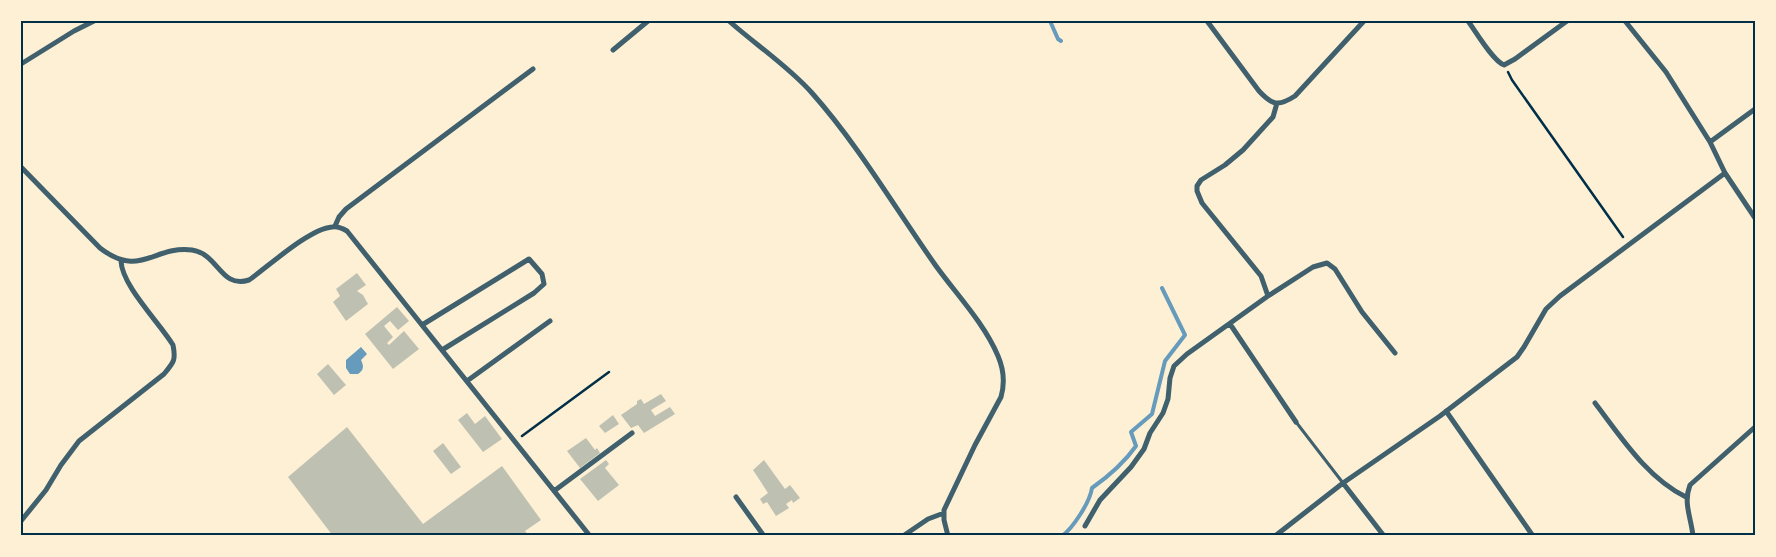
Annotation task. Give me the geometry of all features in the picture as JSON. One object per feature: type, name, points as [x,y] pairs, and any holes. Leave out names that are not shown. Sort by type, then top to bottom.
[{"type":"street","points":[[21,64],[74,31],[94,21]]},
{"type":"street","points":[[613,50],[648,21]]},
{"type":"street","points":[[729,21],[803,83],[838,124],[988,338],[1002,366],[1004,382],[1001,397],[949,497],[944,513],[945,528],[948,536]]},
{"type":"street","points":[[1207,21],[1259,90],[1270,102],[1277,103],[1285,102],[1295,96],[1364,21]]},
{"type":"street","points":[[1468,21],[1494,56],[1504,65],[1509,64],[1567,21]]},
{"type":"street","points":[[1625,21],[1666,72],[1710,142],[1725,173],[1755,218]]},
{"type":"street","points":[[335,226],[339,216],[346,209],[534,69]]},
{"type":"street","points":[[1268,296],[1261,276],[1202,203],[1197,186],[1201,180],[1225,165],[1243,150],[1273,117],[1277,103]]},
{"type":"street","points":[[1710,142],[1755,109]]},
{"type":"street","points":[[21,167],[100,248],[121,261],[135,261],[177,250],[191,250],[200,252],[212,260],[231,281],[240,283],[258,274],[308,236],[335,226],[347,231],[590,536]]},
{"type":"street","points":[[1275,536],[1343,483],[1446,411],[1517,357],[1546,309],[1560,296],[1725,173]]},
{"type":"street","points":[[422,325],[530,259],[542,274],[544,284],[534,293],[442,350]]},
{"type":"street","points":[[21,521],[46,490],[61,464],[79,442],[164,374],[174,362],[172,345],[132,289],[121,268],[121,261]]},
{"type":"street","points":[[1085,526],[1100,500],[1131,467],[1144,449],[1150,433],[1163,414],[1168,399],[1170,378],[1174,366],[1268,296],[1312,267],[1323,263],[1331,265],[1343,280],[1362,312],[1395,353]]},
{"type":"street","points":[[467,381],[550,321]]},
{"type":"street","points":[[1230,324],[1296,422]]},
{"type":"street","points":[[1595,403],[1652,473],[1672,489],[1686,497]]},
{"type":"street","points":[[1446,411],[1533,536]]},
{"type":"street","points":[[1693,536],[1686,497],[1690,485],[1701,473],[1755,427]]},
{"type":"street","points":[[554,491],[632,433]]},
{"type":"street","points":[[1343,483],[1384,536]]},
{"type":"street","points":[[736,497],[764,536]]},
{"type":"street","points":[[903,536],[928,519],[944,513]]},
{"type":"lane","points":[[1296,422],[1343,483]]},
{"type":"path","points":[[1504,65],[1512,80],[1628,245]]},
{"type":"path","points":[[514,441],[609,372]]},
{"type":"water","points":[[361,347],[367,354],[361,360],[362,369],[358,374],[350,374],[346,368],[346,360]]},
{"type":"building","points":[[357,273],[366,285],[357,291],[363,295],[368,304],[346,321],[333,302],[340,296],[336,289]]},
{"type":"building","points":[[397,307],[409,321],[398,330],[390,321],[384,326],[393,337],[387,343],[389,345],[404,331],[419,349],[393,369],[365,334]]},
{"type":"building","points":[[328,364],[346,385],[334,395],[317,374]]},
{"type":"building","points":[[661,394],[666,401],[651,410],[655,416],[670,407],[675,414],[644,433],[638,425],[631,428],[621,415],[637,404],[637,401],[641,399],[644,404]]},
{"type":"building","points":[[467,413],[475,424],[485,416],[502,439],[483,452],[458,420]]},
{"type":"building","points":[[613,415],[619,424],[605,433],[599,426]]},
{"type":"building","points":[[347,427],[423,524],[502,466],[541,520],[525,531],[529,536],[333,536],[288,477]]},
{"type":"building","points":[[586,438],[595,450],[597,448],[600,453],[580,468],[567,451]]},
{"type":"building","points":[[443,443],[461,467],[451,474],[433,451]]},
{"type":"building","points":[[606,460],[609,464],[605,468],[619,485],[598,501],[580,479]]},
{"type":"building","points":[[764,460],[785,489],[790,485],[800,498],[793,503],[792,500],[786,504],[789,508],[776,516],[767,502],[763,504],[760,499],[768,493],[753,470]]},
{"type":"waterway","points":[[1050,21],[1058,39],[1061,41]]},
{"type":"waterway","points":[[1062,536],[1080,514],[1091,494],[1092,488],[1116,469],[1136,446],[1131,432],[1152,414],[1165,361],[1185,335],[1162,288]]}]
